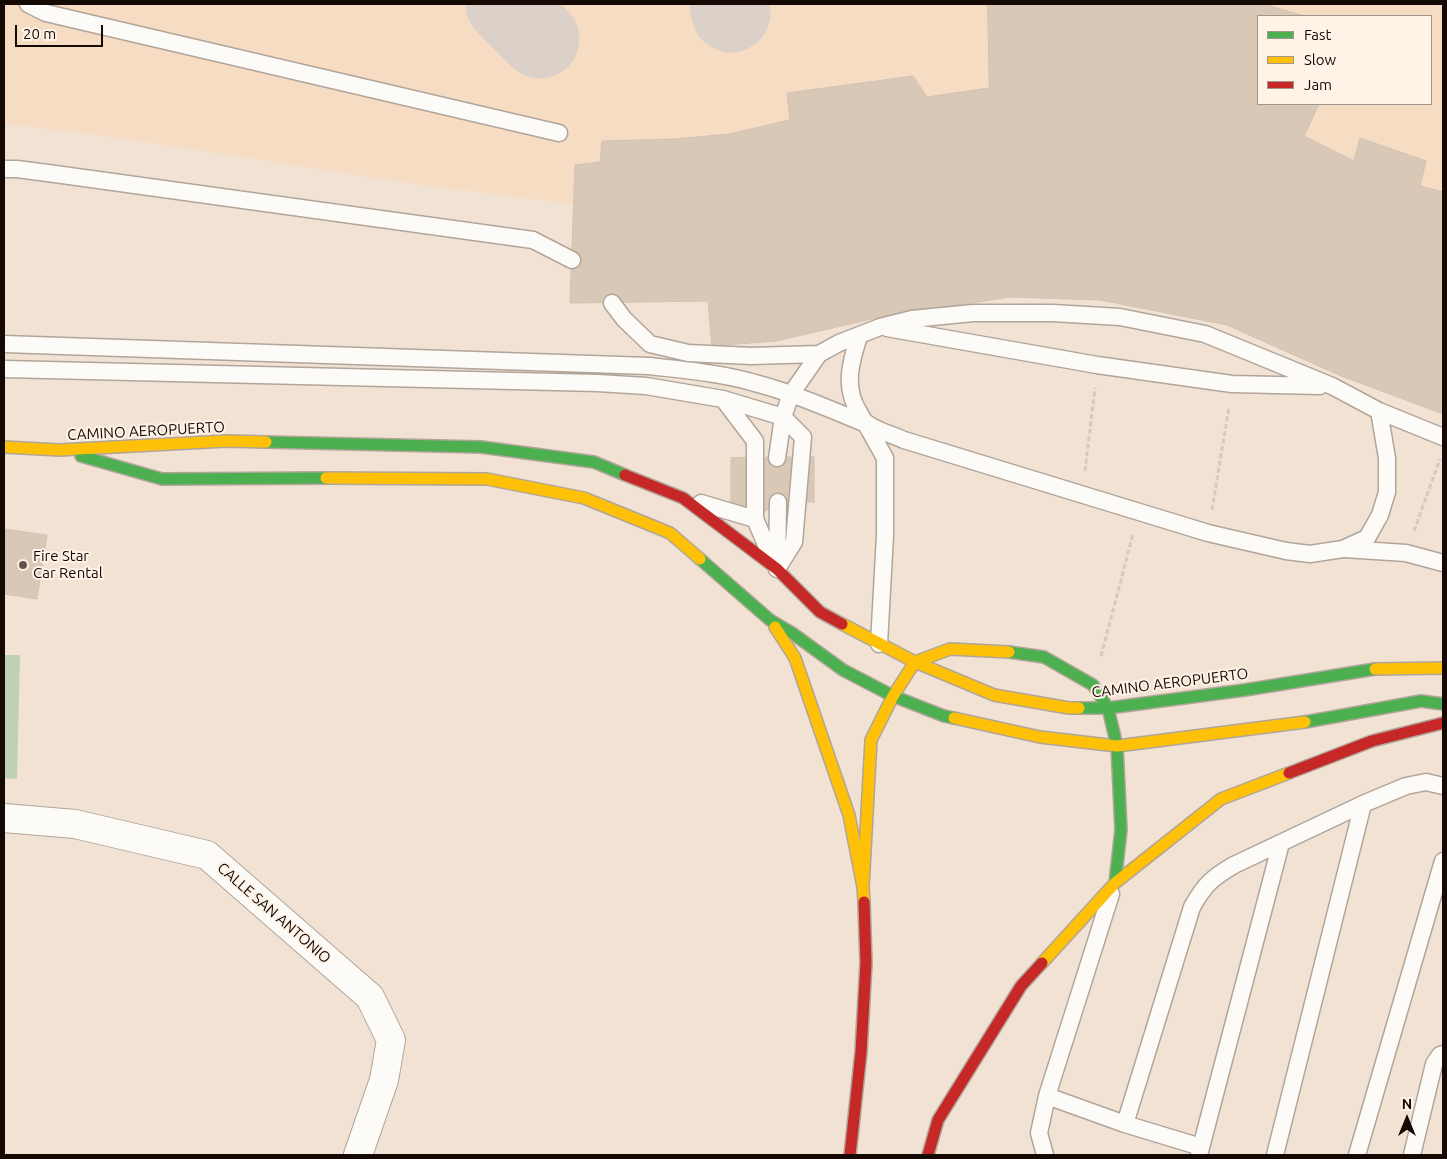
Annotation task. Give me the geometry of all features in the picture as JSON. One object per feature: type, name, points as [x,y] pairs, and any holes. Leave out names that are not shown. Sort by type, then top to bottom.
[{"type":"street","name":"CAMINO AEROPUERTO","points":[[59,450],[226,441],[481,447],[594,462],[683,498],[777,569],[820,612],[879,644],[994,695],[1070,708],[1108,708],[1245,690],[1368,669],[1443,668]]},
{"type":"street","points":[[4,446],[59,450]]},
{"type":"street","name":"CAMINO AEROPUERTO","points":[[59,450],[162,479],[487,479],[584,498],[670,533],[770,620],[792,632],[843,670],[893,696],[944,716],[1040,737],[1117,746],[1288,724],[1421,701],[1443,704]]},
{"type":"street","points":[[775,586],[777,569]]},
{"type":"street","points":[[772,603],[770,620],[795,658],[843,796],[849,815],[863,888]]},
{"type":"street","points":[[850,1155],[861,1052],[866,962],[863,888],[871,740],[893,696],[916,662],[950,649],[998,650],[1044,657],[1093,685],[1108,708],[1117,746],[1121,830],[1115,883]]},
{"type":"street","points":[[928,1155],[938,1120],[1021,986],[1115,883],[1221,799],[1372,741],[1443,723]]},
{"type":"street","name":"CALLE SAN ANTONIO","points":[[4,818],[76,824],[207,855],[370,997],[391,1040],[384,1080],[358,1155]]},
{"type":"lane","points":[[28,4],[46,13],[559,133]]},
{"type":"lane","points":[[4,169],[55,174],[533,240],[572,260]]},
{"type":"lane","points":[[612,304],[624,319],[650,344],[688,353],[751,356],[819,354]]},
{"type":"lane","points":[[777,458],[783,417],[791,394],[819,354],[839,343],[880,327],[912,319],[973,313],[1053,313],[1120,317],[1205,334],[1332,386],[1379,411],[1443,437]]},
{"type":"lane","points":[[880,327],[1097,365],[1232,384],[1332,386]]},
{"type":"lane","points":[[860,336],[852,356],[849,372],[851,392],[857,409],[885,458],[885,534],[879,644]]},
{"type":"lane","points":[[4,344],[649,366],[703,373],[753,382],[791,394],[904,440],[1208,533],[1286,551],[1310,554],[1343,549],[1406,553],[1443,563]]},
{"type":"lane","points":[[4,368],[598,383],[646,386],[723,398],[783,417],[803,436],[794,542],[777,569]]},
{"type":"lane","points":[[723,398],[755,441],[755,519],[777,569]]},
{"type":"lane","points":[[1343,549],[1367,538],[1380,515],[1387,492],[1387,458],[1379,411]]},
{"type":"lane","points":[[683,498],[755,519]]},
{"type":"lane","points":[[777,569],[778,502]]},
{"type":"lane","points":[[1125,1124],[1192,907],[1204,888],[1215,876],[1234,864],[1406,786],[1426,782],[1443,786]]},
{"type":"lane","points":[[1274,1155],[1363,804]]},
{"type":"lane","points":[[1047,1096],[1200,1151],[1281,843]]},
{"type":"lane","points":[[1357,1155],[1443,861]]},
{"type":"lane","points":[[1045,1155],[1039,1133],[1047,1096],[1115,883]]},
{"type":"lane","points":[[1412,1155],[1434,1064],[1440,1055],[1443,1054]]},
{"type":"path","points":[[1082,494],[1097,365]]},
{"type":"path","points":[[1208,533],[1232,384]]},
{"type":"path","points":[[1406,553],[1440,458]]},
{"type":"path","points":[[1093,685],[1139,512]]},
{"type":"shaded area","points":[[4,4],[1443,4],[1443,414],[1341,376],[1227,325],[1100,300],[1011,297],[885,316],[776,341],[712,346],[708,301],[570,303],[573,204],[422,185],[86,133],[4,124]]},
{"type":"green space","points":[[4,655],[20,655],[17,779],[4,778]]},
{"type":"building","points":[[988,4],[1264,4],[1301,15],[1257,15],[1257,105],[1319,105],[1304,136],[1354,161],[1360,138],[1426,161],[1420,186],[1443,192],[1443,414],[1341,376],[1227,325],[1100,300],[1011,297],[885,316],[776,341],[712,346],[708,301],[570,303],[575,165],[600,162],[602,141],[675,139],[729,134],[790,120],[787,93],[913,76],[927,97],[989,88]]},
{"type":"building","points":[[814,457],[814,502],[778,502],[755,519],[731,503],[731,458]]},
{"type":"building","name":"Fire Star Car Rental","points":[[4,529],[47,535],[37,599],[4,594]]},
{"type":"taxiway","points":[[505,4],[540,39]]},
{"type":"taxiway","points":[[729,4],[731,13]]},
{"type":"traffic: fast","points":[[266,442],[481,447],[594,462],[625,475]]},
{"type":"traffic: fast","points":[[81,456],[162,479],[326,478]]},
{"type":"traffic: fast","points":[[700,559],[770,620],[792,633],[843,670],[893,696],[944,716],[954,718]]},
{"type":"traffic: fast","points":[[1009,652],[1044,657],[1093,685],[1108,708],[1117,746],[1121,830],[1115,883]]},
{"type":"traffic: fast","points":[[1079,708],[1108,708],[1245,690],[1375,669]]},
{"type":"traffic: fast","points":[[1305,722],[1421,701],[1443,704]]},
{"type":"traffic: slow","points":[[4,447],[59,450],[226,441],[266,442]]},
{"type":"traffic: slow","points":[[326,478],[487,479],[584,498],[670,533],[700,559]]},
{"type":"traffic: slow","points":[[842,624],[915,662],[994,695],[1069,708],[1079,708]]},
{"type":"traffic: slow","points":[[775,627],[795,658],[849,815],[863,887],[864,902]]},
{"type":"traffic: slow","points":[[863,887],[871,740],[893,696],[915,662],[950,649],[1009,652]]},
{"type":"traffic: slow","points":[[1375,669],[1443,668]]},
{"type":"traffic: slow","points":[[954,718],[1040,737],[1117,746],[1305,722]]},
{"type":"traffic: slow","points":[[1042,963],[1115,883],[1221,799],[1289,773]]},
{"type":"traffic: jam","points":[[625,475],[683,498],[777,569],[820,612],[842,624]]},
{"type":"traffic: jam","points":[[1289,773],[1372,741],[1443,723]]},
{"type":"traffic: jam","points":[[850,1155],[861,1052],[866,963],[864,902]]},
{"type":"traffic: jam","points":[[928,1155],[938,1120],[1021,986],[1042,963]]},
{"type":"place","name":"Fire Star Car Rental","points":[[23,565]]}]
